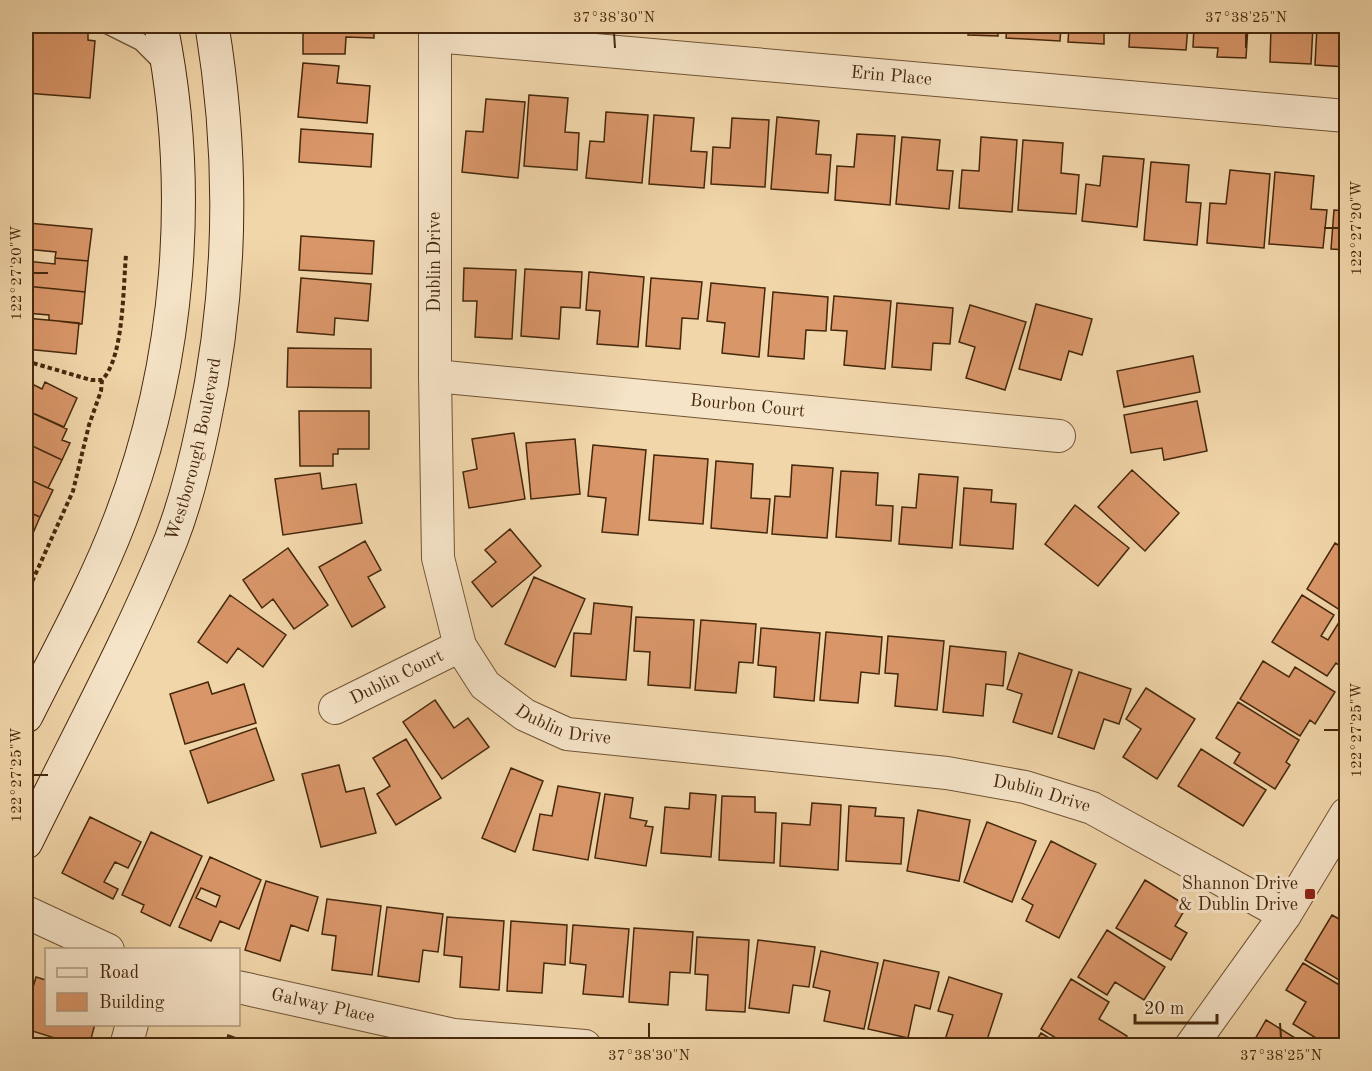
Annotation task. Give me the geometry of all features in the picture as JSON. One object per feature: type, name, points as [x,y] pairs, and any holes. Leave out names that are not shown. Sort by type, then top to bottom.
[{"type":"main road","points":[[26,716],[90,587],[119,522],[144,450],[163,374],[172,302],[178,222],[177,145],[170,73],[161,26]]},
{"type":"main road","name":"Westborough Boulevard","points":[[26,842],[138,616],[172,538],[195,462],[213,382],[224,304],[228,228],[226,149],[219,69],[212,26]]},
{"type":"street","name":"Erin Place","points":[[435,31],[1347,116]]},
{"type":"street","name":"Dublin Drive","points":[[435,31],[435,376],[438,558],[460,646],[486,685],[525,715],[567,735],[947,772],[1025,787],[1092,808],[1285,915]]},
{"type":"street","name":"Bourbon Court","points":[[435,376],[1059,436]]},
{"type":"street","name":"Dublin Court","points":[[335,708],[460,646]]},
{"type":"street","points":[[1191,1046],[1285,915],[1347,814]]},
{"type":"street","points":[[26,912],[104,948]]},
{"type":"street","name":"Galway Place","points":[[240,987],[453,1040],[585,1046]]},
{"type":"street","points":[[126,1046],[131,1026]]},
{"type":"lane","points":[[109,26],[130,35],[150,50],[170,73]]},
{"type":"path","points":[[26,595],[73,491],[89,425],[101,391],[102,380],[108,374],[114,361],[126,255]]},
{"type":"path","points":[[26,361],[91,380],[102,380]]},
{"type":"building","points":[[26,26],[89,26],[88,32]]},
{"type":"building","points":[[26,26],[88,32],[88,40],[95,41],[90,98],[26,93]]},
{"type":"building","points":[[303,26],[374,26],[374,38],[346,37],[345,54],[303,54]]},
{"type":"building","points":[[881,26],[939,26],[938,31]]},
{"type":"building","points":[[945,26],[998,26],[998,36],[968,35],[969,27]]},
{"type":"building","points":[[1007,26],[1061,26],[1060,41],[1006,38]]},
{"type":"building","points":[[1069,26],[1126,26],[1126,32],[1104,31],[1104,44],[1068,42]]},
{"type":"building","points":[[1130,26],[1188,26],[1186,50],[1129,47]]},
{"type":"building","points":[[1194,26],[1248,26],[1246,58],[1217,57],[1218,48],[1193,47]]},
{"type":"building","points":[[1256,26],[1313,26],[1311,64],[1270,62],[1271,27]]},
{"type":"building","points":[[1317,26],[1346,26],[1346,67],[1315,65]]},
{"type":"building","points":[[303,63],[339,66],[337,83],[370,86],[367,123],[298,117]]},
{"type":"building","points":[[529,95],[568,98],[565,132],[579,133],[577,170],[524,166]]},
{"type":"building","points":[[486,99],[525,102],[518,178],[462,172],[466,131],[483,132]]},
{"type":"building","points":[[606,112],[648,115],[642,183],[586,178],[590,141],[604,142]]},
{"type":"building","points":[[654,115],[694,118],[691,151],[707,152],[704,188],[649,184]]},
{"type":"building","points":[[777,117],[819,121],[816,154],[831,155],[828,193],[771,189]]},
{"type":"building","points":[[732,118],[769,120],[765,187],[711,184],[713,147],[730,148]]},
{"type":"building","points":[[301,129],[373,134],[371,167],[299,162]]},
{"type":"building","points":[[857,134],[895,136],[890,205],[835,200],[837,166],[854,167]]},
{"type":"building","points":[[902,137],[940,140],[937,170],[953,171],[949,209],[896,204]]},
{"type":"building","points":[[981,137],[1017,140],[1012,212],[959,208],[962,170],[979,171]]},
{"type":"building","points":[[1023,140],[1063,143],[1061,173],[1079,175],[1076,214],[1018,210]]},
{"type":"building","points":[[1103,156],[1144,159],[1137,227],[1082,221],[1086,184],[1100,186]]},
{"type":"building","points":[[1151,162],[1189,165],[1186,202],[1201,203],[1197,245],[1144,240]]},
{"type":"building","points":[[1230,170],[1270,174],[1264,248],[1207,243],[1210,203],[1226,204]]},
{"type":"building","points":[[1275,172],[1314,176],[1311,209],[1327,210],[1323,248],[1269,244]]},
{"type":"building","points":[[1334,210],[1346,211],[1346,250],[1331,249]]},
{"type":"building","points":[[28,223],[92,229],[88,261],[55,258],[56,252],[26,249]]},
{"type":"building","points":[[301,236],[374,241],[372,274],[299,270]]},
{"type":"building","points":[[55,258],[88,261],[85,292],[26,286],[26,261],[55,264]]},
{"type":"building","points":[[464,268],[516,270],[512,339],[475,337],[477,301],[463,301]]},
{"type":"building","points":[[525,269],[582,272],[580,308],[561,307],[559,339],[521,336]]},
{"type":"building","points":[[589,272],[644,277],[638,347],[597,344],[600,311],[586,310]]},
{"type":"building","points":[[301,278],[371,284],[368,321],[335,318],[334,335],[297,332]]},
{"type":"building","points":[[651,278],[702,282],[698,319],[682,318],[680,349],[646,346]]},
{"type":"building","points":[[711,283],[765,288],[759,357],[722,353],[725,323],[707,321]]},
{"type":"building","points":[[26,286],[85,292],[82,324],[49,320],[49,315],[26,313]]},
{"type":"building","points":[[773,292],[828,297],[826,331],[806,330],[804,359],[768,356]]},
{"type":"building","points":[[834,296],[891,301],[885,369],[844,365],[847,331],[831,330]]},
{"type":"building","points":[[897,303],[953,308],[950,344],[933,343],[931,370],[892,367]]},
{"type":"building","points":[[1036,304],[1092,319],[1082,355],[1069,351],[1061,380],[1019,369]]},
{"type":"building","points":[[970,305],[1026,322],[1005,390],[966,378],[975,347],[959,342]]},
{"type":"building","points":[[26,318],[79,323],[76,354],[26,349]]},
{"type":"building","points":[[288,348],[371,349],[371,388],[287,387]]},
{"type":"building","points":[[1193,356],[1200,392],[1124,407],[1117,371]]},
{"type":"building","points":[[26,381],[42,389],[45,382],[77,398],[64,427],[26,410]]},
{"type":"building","points":[[1197,401],[1207,451],[1164,460],[1162,448],[1131,453],[1124,415]]},
{"type":"building","points":[[28,411],[67,429],[62,440],[70,443],[62,460],[26,443]]},
{"type":"building","points":[[299,411],[369,411],[369,449],[338,449],[338,454],[333,454],[333,466],[300,466]]},
{"type":"building","points":[[514,433],[525,499],[469,508],[463,472],[477,469],[472,439]]},
{"type":"building","points":[[575,439],[580,494],[531,499],[526,443]]},
{"type":"building","points":[[26,443],[62,460],[48,488],[26,478]]},
{"type":"building","points":[[593,445],[646,450],[638,535],[602,532],[606,498],[588,496]]},
{"type":"building","points":[[654,455],[708,459],[703,524],[649,520]]},
{"type":"building","points":[[716,461],[753,464],[751,498],[770,499],[767,533],[711,528]]},
{"type":"building","points":[[792,465],[833,468],[827,538],[772,534],[775,496],[790,497]]},
{"type":"building","points":[[1132,470],[1179,513],[1145,551],[1098,507]]},
{"type":"building","points":[[841,471],[878,473],[876,505],[893,506],[891,541],[836,537]]},
{"type":"building","points":[[320,473],[322,489],[356,484],[362,523],[283,535],[275,479]]},
{"type":"building","points":[[919,474],[958,477],[952,548],[899,544],[902,507],[916,508]]},
{"type":"building","points":[[26,478],[53,490],[40,517],[26,511]]},
{"type":"building","points":[[964,488],[992,490],[991,502],[1016,504],[1013,549],[960,545]]},
{"type":"building","points":[[1075,505],[1129,548],[1098,586],[1045,544]]},
{"type":"building","points":[[26,511],[40,517],[27,547],[26,546]]},
{"type":"building","points":[[1346,525],[1346,542],[1339,538]]},
{"type":"building","points":[[510,529],[541,566],[492,607],[472,582],[496,562],[485,550]]},
{"type":"building","points":[[365,541],[381,570],[368,577],[385,607],[352,627],[319,567]]},
{"type":"building","points":[[1335,543],[1346,550],[1346,614],[1307,589]]},
{"type":"building","points":[[288,548],[328,605],[294,629],[273,599],[262,608],[243,580]]},
{"type":"building","points":[[534,577],[585,599],[555,667],[505,644]]},
{"type":"building","points":[[230,595],[286,635],[263,667],[238,648],[227,663],[198,642]]},
{"type":"building","points":[[1302,595],[1334,615],[1321,636],[1328,640],[1341,619],[1346,623],[1346,670],[1336,663],[1327,676],[1272,642]]},
{"type":"building","points":[[594,603],[632,607],[626,680],[571,676],[574,633],[591,634]]},
{"type":"building","points":[[636,617],[694,620],[690,688],[648,685],[650,652],[634,651]]},
{"type":"building","points":[[701,620],[756,624],[753,663],[739,662],[736,693],[695,690]]},
{"type":"building","points":[[761,628],[820,633],[814,701],[774,697],[776,667],[758,665]]},
{"type":"building","points":[[826,632],[882,637],[879,674],[861,672],[858,703],[820,700]]},
{"type":"building","points":[[888,636],[944,641],[937,710],[895,706],[898,674],[885,673]]},
{"type":"building","points":[[950,646],[1006,652],[1003,686],[986,684],[983,716],[943,712]]},
{"type":"building","points":[[1019,653],[1072,670],[1052,734],[1013,722],[1022,694],[1007,689]]},
{"type":"building","points":[[1263,661],[1289,677],[1295,667],[1335,692],[1315,724],[1310,720],[1300,736],[1240,699]]},
{"type":"building","points":[[1079,672],[1131,689],[1119,724],[1104,719],[1094,749],[1058,737]]},
{"type":"building","points":[[208,682],[212,694],[244,684],[256,723],[185,744],[170,694]]},
{"type":"building","points":[[1146,688],[1195,719],[1157,779],[1123,757],[1141,729],[1126,719]]},
{"type":"building","points":[[435,700],[454,728],[468,718],[489,747],[442,779],[403,722]]},
{"type":"building","points":[[1238,702],[1299,740],[1286,762],[1290,765],[1275,789],[1234,763],[1240,753],[1216,738]]},
{"type":"building","points":[[256,728],[274,780],[208,803],[190,751]]},
{"type":"building","points":[[406,739],[441,798],[396,825],[377,794],[390,786],[373,758]]},
{"type":"building","points":[[1201,749],[1266,790],[1243,826],[1178,786]]},
{"type":"building","points":[[339,765],[346,792],[364,788],[376,833],[321,847],[302,774]]},
{"type":"building","points":[[511,768],[543,781],[515,852],[482,838]]},
{"type":"building","points":[[558,786],[600,793],[588,860],[533,850],[540,814],[552,816]]},
{"type":"building","points":[[690,793],[716,795],[711,857],[661,853],[665,807],[689,809]]},
{"type":"building","points":[[605,794],[633,798],[630,818],[647,821],[645,826],[653,827],[646,866],[595,858]]},
{"type":"building","points":[[722,796],[755,797],[755,812],[776,813],[774,863],[719,860]]},
{"type":"building","points":[[812,803],[841,805],[838,870],[780,866],[782,823],[810,825]]},
{"type":"building","points":[[849,806],[876,808],[875,816],[904,818],[901,864],[846,861]]},
{"type":"building","points":[[918,810],[970,820],[959,881],[907,871]]},
{"type":"building","points":[[90,817],[141,842],[128,868],[115,862],[104,882],[118,889],[113,899],[62,873]]},
{"type":"building","points":[[987,822],[1036,841],[1012,902],[964,882]]},
{"type":"building","points":[[151,832],[202,856],[170,926],[141,912],[144,905],[122,895]]},
{"type":"building","points":[[1051,841],[1096,864],[1059,938],[1026,921],[1033,905],[1022,899]]},
{"type":"building","points":[[210,857],[261,880],[239,929],[220,921],[211,941],[179,927]],"holes":[[[201,888],[220,896],[216,907],[196,898]]]},
{"type":"building","points":[[1145,880],[1187,906],[1175,926],[1187,933],[1171,960],[1116,928]]},
{"type":"building","points":[[266,881],[318,897],[308,931],[291,925],[280,961],[245,950]]},
{"type":"building","points":[[327,899],[381,906],[372,975],[332,970],[336,936],[322,934]]},
{"type":"building","points":[[387,907],[443,914],[438,952],[423,950],[419,982],[378,976]]},
{"type":"building","points":[[1332,915],[1346,923],[1346,984],[1305,960]]},
{"type":"building","points":[[447,917],[504,921],[499,990],[460,987],[462,957],[444,955]]},
{"type":"building","points":[[511,921],[567,925],[565,965],[544,963],[542,993],[507,991]]},
{"type":"building","points":[[573,925],[629,929],[623,997],[583,994],[586,965],[570,963]]},
{"type":"building","points":[[634,928],[693,932],[690,973],[670,972],[668,1005],[629,1002]]},
{"type":"building","points":[[1107,930],[1165,967],[1144,1000],[1115,982],[1107,995],[1078,977]]},
{"type":"building","points":[[697,937],[749,940],[745,1012],[706,1010],[708,975],[695,974]]},
{"type":"building","points":[[758,940],[815,947],[809,987],[793,985],[789,1013],[749,1008]]},
{"type":"building","points":[[821,951],[878,963],[864,1029],[824,1021],[830,991],[813,987]]},
{"type":"building","points":[[884,960],[939,972],[930,1009],[915,1005],[908,1038],[868,1029]]},
{"type":"building","points":[[1303,963],[1346,989],[1346,1038],[1342,1046],[1329,1046],[1293,1024],[1306,1002],[1286,990]]},
{"type":"building","points":[[36,977],[45,980],[45,1026],[94,1026],[89,1046],[80,1046],[26,1029],[26,1012]]},
{"type":"building","points":[[949,977],[1002,994],[985,1046],[943,1046],[953,1015],[938,1011]]},
{"type":"building","points":[[1071,979],[1109,1002],[1099,1019],[1127,1036],[1121,1046],[1069,1046],[1041,1029]]},
{"type":"building","points":[[1266,1020],[1308,1046],[1251,1046]]},
{"type":"building","points":[[1041,1033],[1062,1046],[1033,1046]]},
{"type":"building","points":[[228,1035],[259,1046],[225,1046]]},
{"type":"building","points":[[26,1038],[51,1046],[26,1046]]},
{"type":"building","points":[[192,1040],[208,1046],[191,1046]]},
{"type":"place","name":"Shannon Drive & Dublin Drive","points":[[1310,894]]}]
